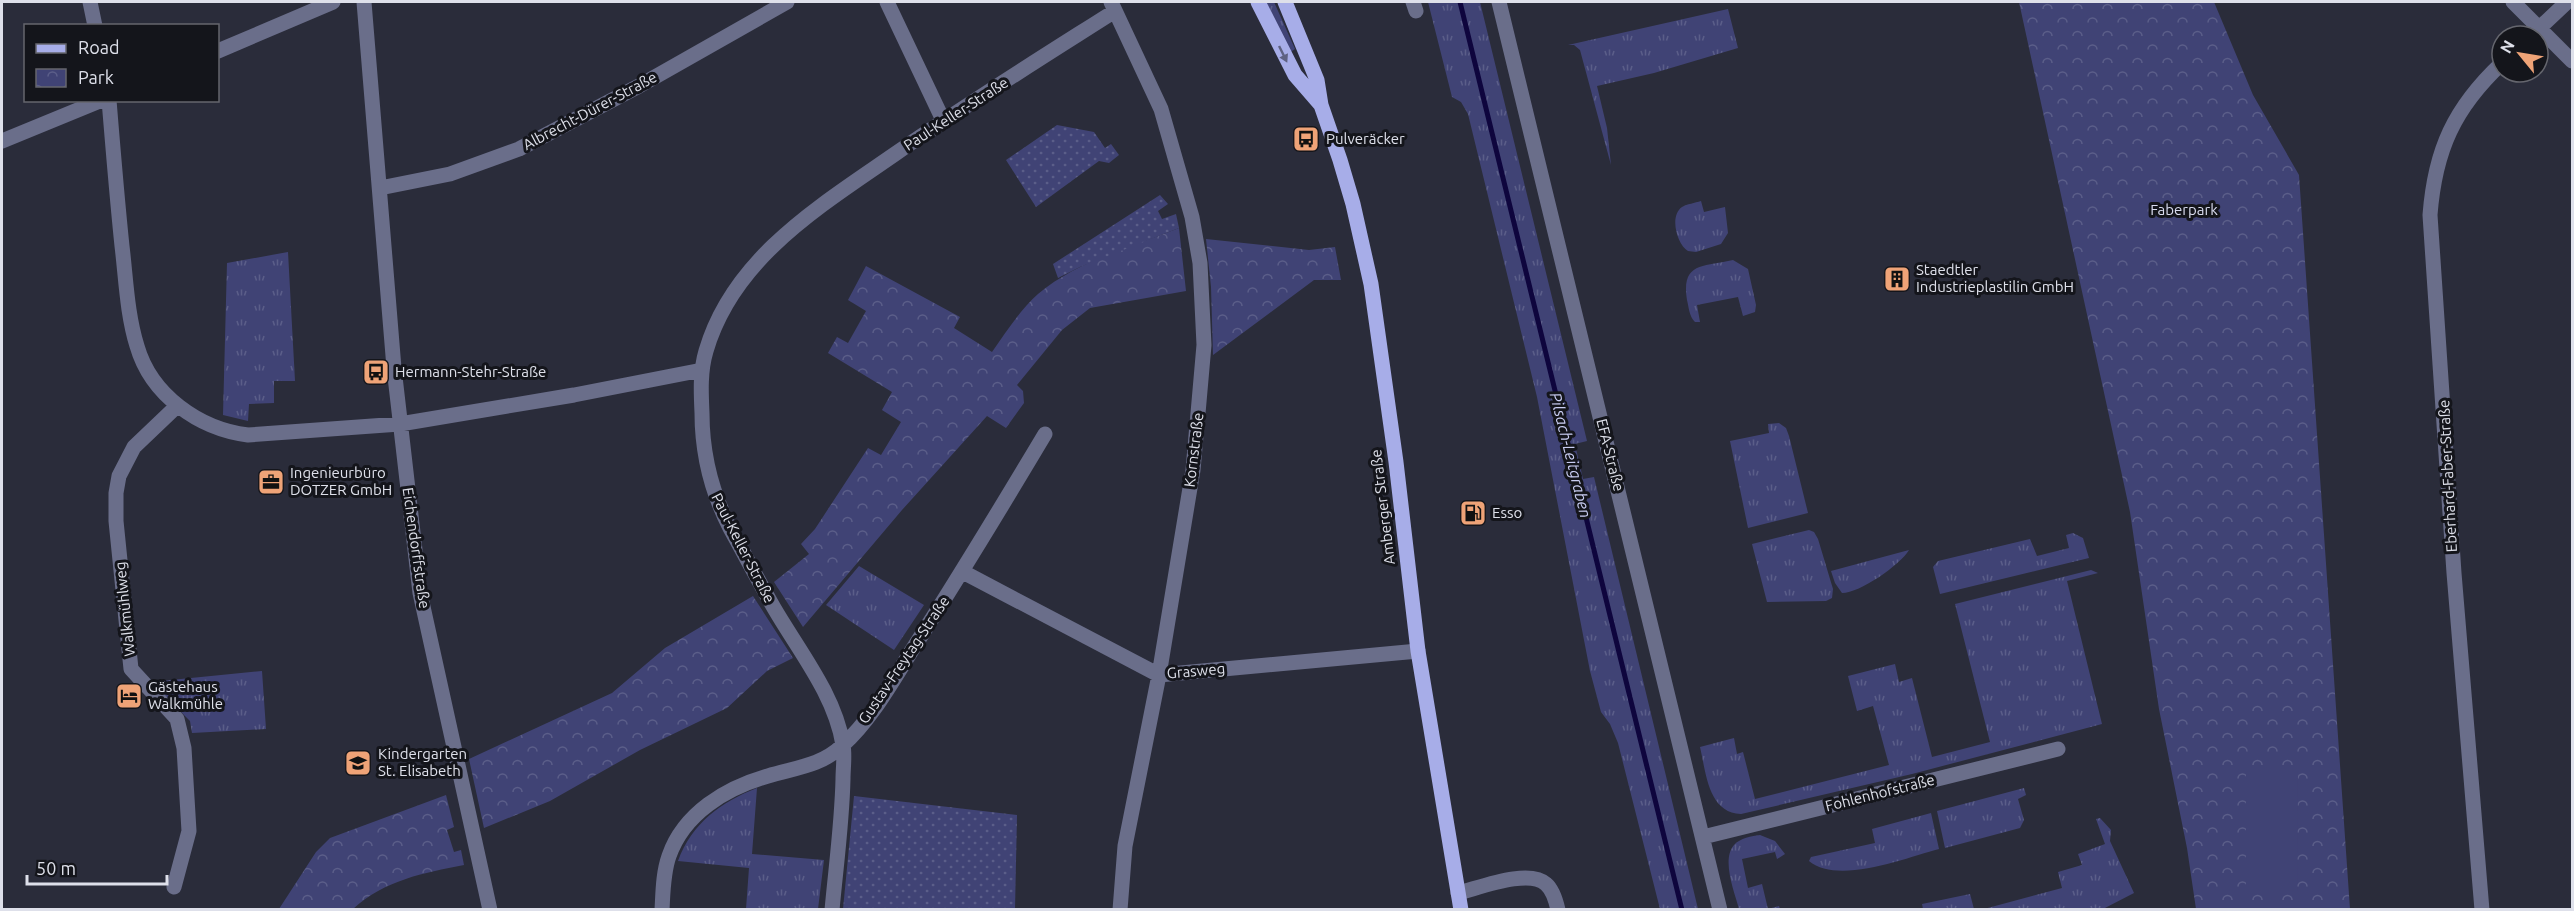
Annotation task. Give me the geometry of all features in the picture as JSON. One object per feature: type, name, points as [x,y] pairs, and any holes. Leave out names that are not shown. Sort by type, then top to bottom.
[{"type":"main road","name":"Amberger Straße","points":[[1258,2],[1290,68],[1321,105]]},
{"type":"main road","name":"Amberger Straße","points":[[1285,2],[1311,63],[1321,105],[1347,183],[1371,284],[1396,462],[1418,651],[1461,909]]},
{"type":"street","points":[[90,2],[95,24]]},
{"type":"street","points":[[219,51],[333,2]]},
{"type":"street","name":"Eichendorffstraße","points":[[363,2],[400,424],[420,593],[490,909]]},
{"type":"street","name":"Albrecht-Dürer-Straße","points":[[380,188],[450,174],[519,149],[639,86],[787,2]]},
{"type":"street","points":[[886,2],[944,120]]},
{"type":"street","name":"EFA-Straße","points":[[1499,2],[1720,909]]},
{"type":"street","points":[[2513,2],[2530,24]]},
{"type":"street","points":[[2544,24],[2567,2]]},
{"type":"street","name":"Paul-Keller-Straße","points":[[832,909],[843,803],[843,745],[832,709],[813,672],[774,608],[715,495],[706,466],[702,434],[702,369],[714,329],[746,274],[770,247],[795,226],[944,120],[1113,6]]},
{"type":"street","name":"Kornstraße","points":[[1113,6],[1165,121],[1192,217],[1200,263],[1204,345],[1193,470],[1159,675],[1125,846],[1120,909]]},
{"type":"street","points":[[2550,43],[2572,61]]},
{"type":"street","name":"Eberhard-Faber-Straße","points":[[2482,909],[2454,573],[2430,215],[2434,176],[2443,145],[2458,115],[2490,75]]},
{"type":"street","points":[[2,141],[97,102]]},
{"type":"street","points":[[109,102],[118,218],[131,324],[137,348],[145,366],[177,406],[200,422],[226,432],[248,435],[400,424],[574,395],[702,369]]},
{"type":"street","name":"Walkmühlweg","points":[[174,887],[189,831],[184,748],[177,719],[131,669],[117,531],[116,493],[119,476],[134,447],[177,406]]},
{"type":"street","name":"Gustav-Freytag-Straße","points":[[662,909],[669,855],[685,826],[696,815],[717,797],[732,790],[767,776],[813,765],[830,756],[843,745],[883,696],[963,572],[1045,434]]},
{"type":"street","name":"Grasweg","points":[[963,572],[1159,675],[1418,651]]},
{"type":"street","name":"Fohlenhofstraße","points":[[1703,837],[2058,748]]},
{"type":"street","points":[[1458,893],[1506,881],[1535,878],[1544,882],[1551,889],[1558,909]]},
{"type":"green space","points":[[1266,2],[1274,2],[1295,49],[1289,53]]},
{"type":"green space","points":[[1428,2],[1480,2],[1587,441],[1575,444],[1583,479],[1594,477],[1698,909],[1660,909],[1618,743],[1610,724],[1601,712],[1590,671],[1537,397],[1468,114],[1461,102],[1452,97]]},
{"type":"green space","name":"Faberpark","points":[[2019,2],[2214,2],[2253,95],[2299,175],[2350,909],[2196,909],[2187,848],[2159,709],[2130,512]]},
{"type":"green space","points":[[1728,9],[1738,48],[1654,73],[1597,86],[1607,128],[1611,165],[1580,50],[1574,45],[1568,45]]},
{"type":"green space","points":[[1057,125],[1094,132],[1105,148],[1111,144],[1119,155],[1109,163],[1099,161],[1036,207],[1006,160]]},
{"type":"green space","points":[[1160,195],[1168,204],[1158,211],[1162,219],[1176,214],[1179,228],[1058,278],[1053,264]]},
{"type":"green space","points":[[1701,201],[1704,212],[1725,207],[1728,233],[1721,244],[1696,252],[1688,251],[1678,236],[1676,217],[1682,207]]},
{"type":"green space","points":[[1179,228],[1186,291],[1090,308],[1062,330],[1017,385],[1023,391],[1024,403],[1006,428],[987,416],[902,510],[803,627],[774,582],[809,554],[801,544],[815,529],[868,448],[881,455],[901,422],[882,410],[892,392],[828,353],[837,337],[848,343],[866,311],[848,300],[866,266],[960,317],[954,328],[992,352],[1025,307],[1053,282],[1087,264]]},
{"type":"green space","points":[[1206,239],[1309,250],[1335,247],[1341,280],[1314,280],[1213,355],[1211,287]]},
{"type":"green space","points":[[288,252],[295,381],[274,381],[274,403],[249,404],[248,421],[223,415],[227,263]]},
{"type":"green space","points":[[1733,260],[1748,269],[1756,305],[1755,312],[1743,316],[1738,297],[1697,305],[1700,322],[1695,322],[1690,315],[1686,288],[1691,272],[1696,268]]},
{"type":"green space","points":[[1779,423],[1786,428],[1789,436],[1808,513],[1748,528],[1730,441],[1769,433],[1768,424]]},
{"type":"green space","points":[[1809,530],[1814,532],[1818,539],[1833,589],[1832,598],[1826,601],[1767,602],[1752,544]]},
{"type":"green space","points":[[2073,533],[2083,538],[2089,558],[1940,594],[1933,567],[1938,561],[2030,539],[2037,556],[2069,548],[2066,535]]},
{"type":"green space","points":[[1909,550],[1889,570],[1859,588],[1842,593],[1835,583],[1831,571]]},
{"type":"green space","points":[[859,566],[924,605],[894,650],[826,605]]},
{"type":"green space","points":[[2091,570],[2098,573],[2067,581],[2102,724],[1912,774],[1741,814],[1730,812],[1715,799],[1707,779],[1700,747],[1734,738],[1737,754],[1743,752],[1755,799],[1889,765],[1873,706],[1857,711],[1848,676],[1895,664],[1899,682],[1912,678],[1932,757],[1990,742],[1955,604]]},
{"type":"green space","points":[[753,596],[793,658],[767,671],[727,708],[640,750],[550,801],[484,828],[469,759],[612,693],[665,648]]},
{"type":"green space","points":[[262,671],[266,729],[192,733],[190,721],[151,682]]},
{"type":"green space","points":[[2246,769],[2298,769],[2297,894],[2246,894]]},
{"type":"green space","points":[[757,788],[752,854],[824,860],[818,909],[746,909],[749,868],[678,861],[691,836],[709,816],[731,800]]},
{"type":"green space","points":[[2024,788],[2026,795],[2018,799],[2024,820],[2020,828],[1945,848],[1937,811]]},
{"type":"green space","points":[[446,795],[454,827],[447,830],[454,852],[461,850],[464,865],[391,884],[353,909],[279,909],[316,852],[330,838]]},
{"type":"green space","points":[[854,796],[1017,815],[1015,909],[843,909]]},
{"type":"green space","points":[[1931,813],[1939,849],[1891,863],[1854,870],[1837,871],[1822,868],[1809,861],[1811,857],[1875,843],[1872,829]]},
{"type":"green space","points":[[2100,818],[2111,830],[2110,841],[2134,893],[2103,909],[1984,909],[2062,888],[2058,872],[2082,865],[2078,854],[2105,844],[2096,819]]},
{"type":"green space","points":[[1760,835],[1775,841],[1785,854],[1777,859],[1775,852],[1742,859],[1748,888],[1762,884],[1768,909],[1739,909],[1730,877],[1730,851],[1739,841]]},
{"type":"green space","points":[[1970,894],[1974,909],[1923,909],[1922,904]]},
{"type":"waterway","name":"Pilsach-Leitgraben","points":[[1460,2],[1682,910]]},
{"type":"place","name":"Pulveräcker","points":[[1306,139]]},
{"type":"place","name":"Staedtler Industrieplastilin GmbH","points":[[1897,279]]},
{"type":"place","name":"Hermann-Stehr-Straße","points":[[376,372]]},
{"type":"place","name":"Ingenieurbüro DOTZER GmbH","points":[[271,482]]},
{"type":"place","name":"Esso","points":[[1473,513]]},
{"type":"place","name":"Gästehaus Walkmühle","points":[[129,696]]},
{"type":"place","name":"Kindergarten St. Elisabeth","points":[[358,763]]}]
